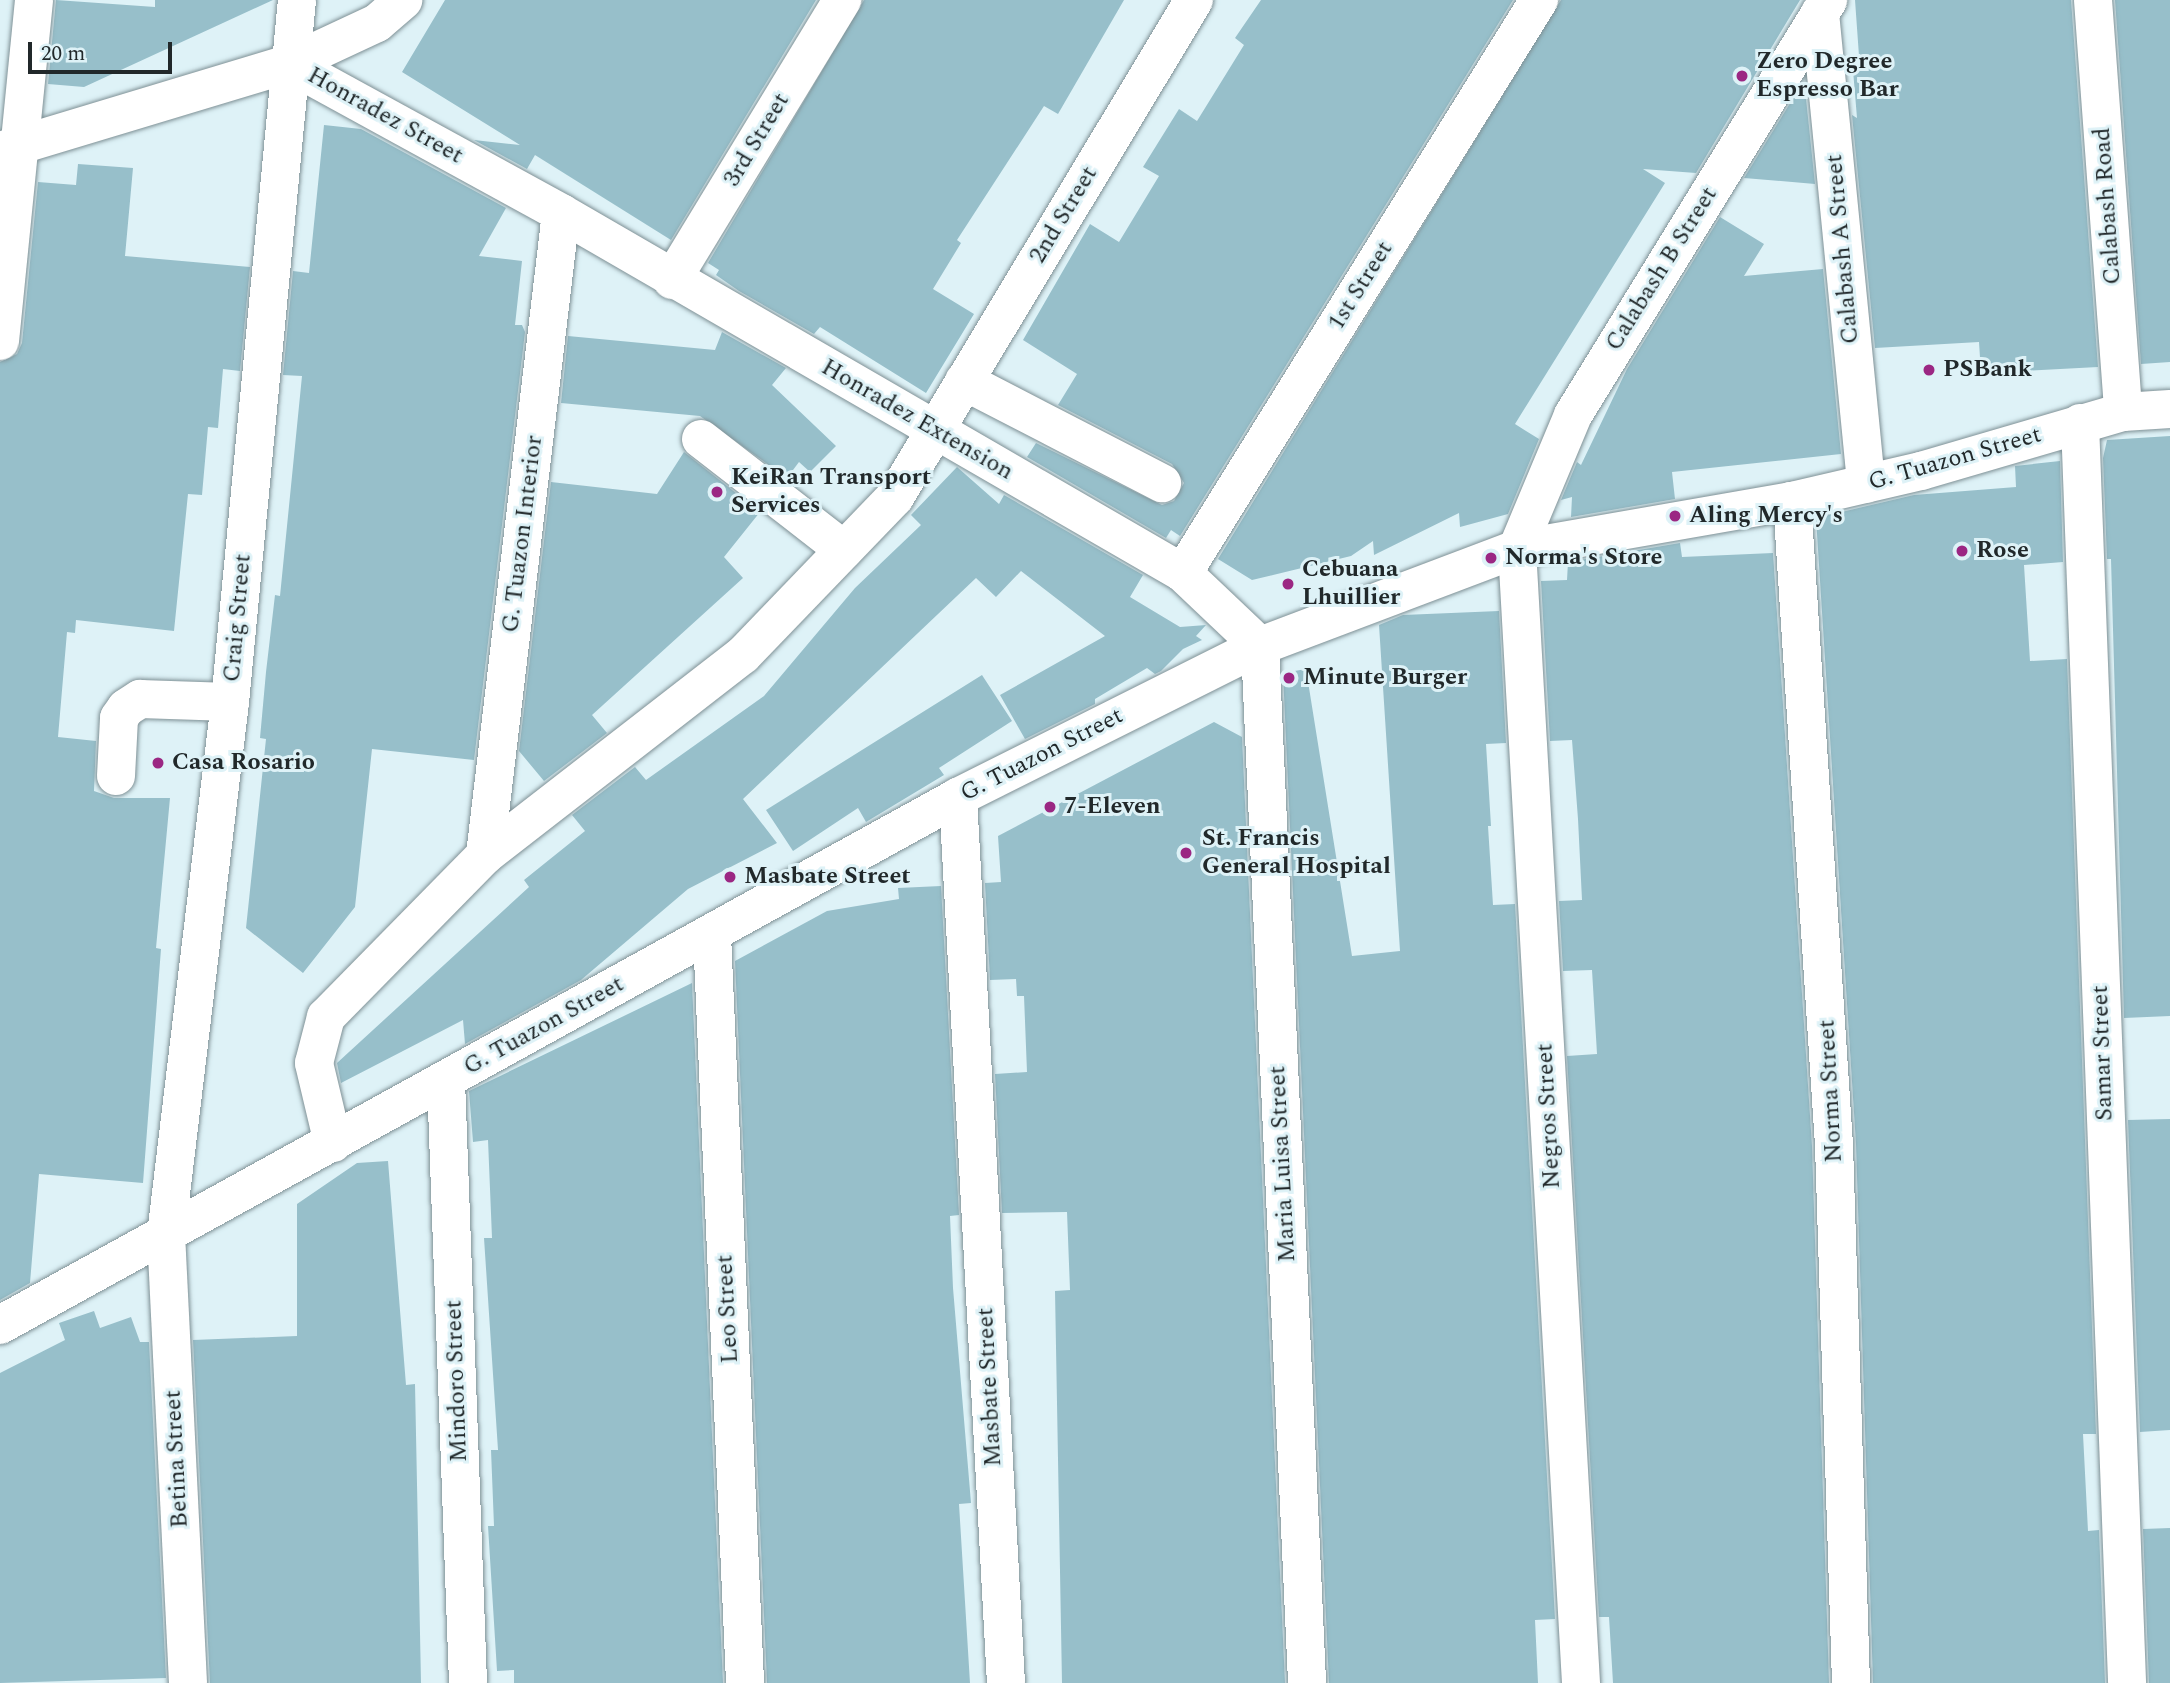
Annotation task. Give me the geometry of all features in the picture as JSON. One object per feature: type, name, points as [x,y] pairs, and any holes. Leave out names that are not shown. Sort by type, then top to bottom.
[{"type":"street","points":[[0,341],[10,149],[34,0]]},
{"type":"street","name":"Craig Street","points":[[166,1236],[230,702],[297,0]]},
{"type":"street","points":[[289,64],[377,23],[403,0]]},
{"type":"street","name":"3rd Street","points":[[672,280],[842,0]]},
{"type":"street","name":"2nd Street","points":[[935,430],[1194,0]]},
{"type":"street","name":"1st Street","points":[[1183,573],[1539,0]]},
{"type":"street","name":"Calabash Road","points":[[2093,0],[2123,412]]},
{"type":"street","name":"Calabash A Street","points":[[1824,7],[1866,484]]},
{"type":"street","name":"Calabash B Street","points":[[1517,549],[1573,415],[1824,7]]},
{"type":"street","name":"Honradez Street","points":[[10,149],[289,64],[561,213]]},
{"type":"street","name":"Honradez Extension","points":[[561,213],[672,280],[1183,573],[1260,646]]},
{"type":"street","name":"G. Tuazon Interior","points":[[485,855],[561,213]]},
{"type":"street","points":[[964,381],[1162,483]]},
{"type":"street","name":"G. Tuazon Street","points":[[0,1325],[166,1236],[958,797],[1260,646],[1517,549],[1792,501],[1866,484],[2123,412],[2170,409]]},
{"type":"street","name":"Samar Street","points":[[2080,423],[2127,1683]]},
{"type":"street","points":[[333,1143],[314,1063],[326,1017],[485,855],[743,655],[895,497],[935,430]]},
{"type":"street","points":[[701,439],[844,550]]},
{"type":"street","name":"Norma Street","points":[[1792,501],[1834,1145],[1852,1683]]},
{"type":"street","name":"Negros Street","points":[[1517,549],[1581,1683]]},
{"type":"street","name":"Maria Luisa Street","points":[[1260,646],[1307,1683]]},
{"type":"street","points":[[117,776],[119,718],[125,708],[140,699],[230,702]]},
{"type":"street","name":"Masbate Street","points":[[958,797],[1006,1683]]},
{"type":"street","name":"Leo Street","points":[[712,935],[745,1683]]},
{"type":"street","name":"Mindoro Street","points":[[446,1080],[468,1683]]},
{"type":"street","name":"Betina Street","points":[[166,1236],[188,1683]]},
{"type":"building","points":[[56,0],[155,7],[155,0],[273,0],[84,87],[48,84]]},
{"type":"building","points":[[445,0],[816,0],[671,240],[535,155],[527,169],[474,140],[520,145],[402,72]]},
{"type":"building","points":[[864,0],[1124,0],[1058,114],[1044,106],[957,240],[961,243],[933,289],[974,314],[926,393],[820,327],[814,334],[739,291],[716,275],[719,270],[708,263]]},
{"type":"building","points":[[1261,0],[1513,0],[1180,536],[1171,530],[1166,538],[1027,457],[1036,443],[1162,505],[1174,501],[1184,483],[1172,464],[1058,405],[1077,374],[1023,340],[1090,224],[1119,242],[1159,176],[1143,167],[1179,109],[1197,121],[1244,45],[1235,38]]},
{"type":"building","points":[[1561,0],[1800,0],[1696,173],[1643,169],[1665,183],[1515,424],[1539,439],[1508,514],[1460,527],[1459,513],[1374,555],[1373,541],[1351,556],[1252,580],[1218,559]]},
{"type":"building","points":[[1855,0],[2071,0],[2098,367],[1981,373],[1979,342],[1875,348],[1852,115],[1857,118],[1853,70],[1860,70]]},
{"type":"building","points":[[2115,0],[2170,0],[2170,362],[2141,364]]},
{"type":"building","points":[[1800,87],[1805,89],[1815,184],[1744,178]]},
{"type":"building","points":[[324,125],[361,129],[506,208],[479,256],[522,261],[515,325],[522,325],[525,332],[474,760],[372,749],[355,907],[303,973],[246,928],[266,739],[260,738],[266,672],[275,595],[280,596],[302,376],[283,375],[293,271],[309,273]]},
{"type":"building","points":[[78,164],[133,168],[125,256],[250,267],[240,371],[223,369],[218,428],[208,427],[202,495],[188,494],[174,631],[76,620],[75,633],[67,632],[58,737],[96,741],[94,791],[114,798],[170,798],[156,948],[161,949],[143,1183],[39,1174],[30,1283],[0,1300],[0,362],[17,354],[22,343],[38,182],[76,185]]},
{"type":"building","points":[[1720,217],[1764,244],[1744,276],[1823,269],[1841,454],[1672,472],[1675,499],[1571,517],[1572,497],[1561,500],[1577,462],[1581,465],[1627,369]]},
{"type":"building","points":[[722,332],[786,368],[772,385],[836,446],[810,472],[799,462],[787,478],[700,416],[561,403],[568,336],[715,350]]},
{"type":"building","points":[[2170,436],[2170,1016],[2124,1018],[2111,559],[2107,559],[2103,458],[2107,440]]},
{"type":"building","points":[[684,452],[760,512],[724,557],[743,578],[592,715],[607,733],[544,781],[519,751],[551,482],[657,494]]},
{"type":"building","points":[[2060,461],[2063,562],[2024,565],[2030,661],[2067,659],[2096,1434],[2083,1434],[2088,1531],[2099,1530],[2105,1683],[1873,1683],[1856,1144],[1816,518],[1914,495],[2016,487],[2015,466]]},
{"type":"building","points":[[957,467],[999,504],[1004,495],[1143,575],[1130,597],[1180,627],[1206,625],[1196,636],[1202,640],[1183,649],[1161,671],[1155,674],[1147,668],[1095,699],[1095,704],[1025,739],[1000,695],[1105,636],[1021,571],[996,597],[976,578],[743,799],[777,843],[688,889],[581,980],[465,1044],[463,1020],[341,1083],[337,1063],[529,887],[524,880],[585,831],[572,815],[635,767],[646,780],[764,696],[855,588],[921,525],[911,515]]},
{"type":"building","points":[[1680,543],[1682,557],[1773,553],[1812,1146],[1829,1683],[1613,1683],[1609,1617],[1599,1617],[1567,1056],[1597,1054],[1592,970],[1563,971],[1559,901],[1582,900],[1578,819],[1572,740],[1550,741],[1541,581],[1567,580],[1568,562]]},
{"type":"building","points":[[1499,611],[1506,743],[1486,744],[1491,826],[1488,826],[1493,905],[1515,904],[1555,1619],[1535,1620],[1538,1683],[1329,1683],[1283,673],[1306,669],[1352,956],[1400,951],[1379,625],[1403,615]]},
{"type":"building","points":[[982,675],[1012,721],[939,768],[944,775],[866,822],[858,808],[793,851],[766,810]]},
{"type":"building","points":[[1214,722],[1242,737],[1285,1683],[1062,1683],[1055,1291],[1070,1290],[1067,1212],[1002,1213],[995,1074],[1027,1072],[1024,996],[1017,996],[1016,979],[990,980],[985,883],[1001,882],[998,836]]},
{"type":"building","points":[[941,886],[959,1215],[950,1216],[953,1288],[971,1503],[959,1504],[970,1683],[767,1683],[735,961],[827,911],[899,899],[898,888]]},
{"type":"building","points":[[692,983],[723,1683],[514,1683],[514,1670],[497,1671],[488,1526],[494,1526],[491,1450],[498,1450],[484,1238],[492,1238],[488,1140],[473,1142],[469,1091]]},
{"type":"building","points":[[2170,1119],[2170,1430],[2140,1432],[2128,1120]]},
{"type":"building","points":[[388,1161],[406,1385],[415,1384],[421,1683],[210,1683],[193,1340],[297,1336],[297,1204],[357,1163]]},
{"type":"building","points":[[94,1311],[100,1328],[131,1317],[140,1342],[149,1342],[166,1678],[0,1683],[0,1373],[65,1340],[59,1323]]},
{"type":"building","points":[[2170,1528],[2170,1683],[2149,1683],[2143,1529]]},
{"type":"place","name":"Zero Degree Espresso Bar","points":[[1742,76]]},
{"type":"place","name":"PSBank","points":[[1929,370]]},
{"type":"place","name":"KeiRan Transport Services","points":[[717,492]]},
{"type":"place","name":"Aling Mercy's","points":[[1675,516]]},
{"type":"place","name":"Rose","points":[[1962,551]]},
{"type":"place","name":"Norma's Store","points":[[1491,558]]},
{"type":"place","name":"Cebuana Lhuillier","points":[[1288,584]]},
{"type":"place","name":"Minute Burger","points":[[1289,678]]},
{"type":"place","name":"Casa Rosario","points":[[158,763]]},
{"type":"place","name":"7-Eleven","points":[[1050,807]]},
{"type":"place","name":"St. Francis General Hospital","points":[[1186,853]]},
{"type":"place","name":"Masbate Street","points":[[730,877]]}]
